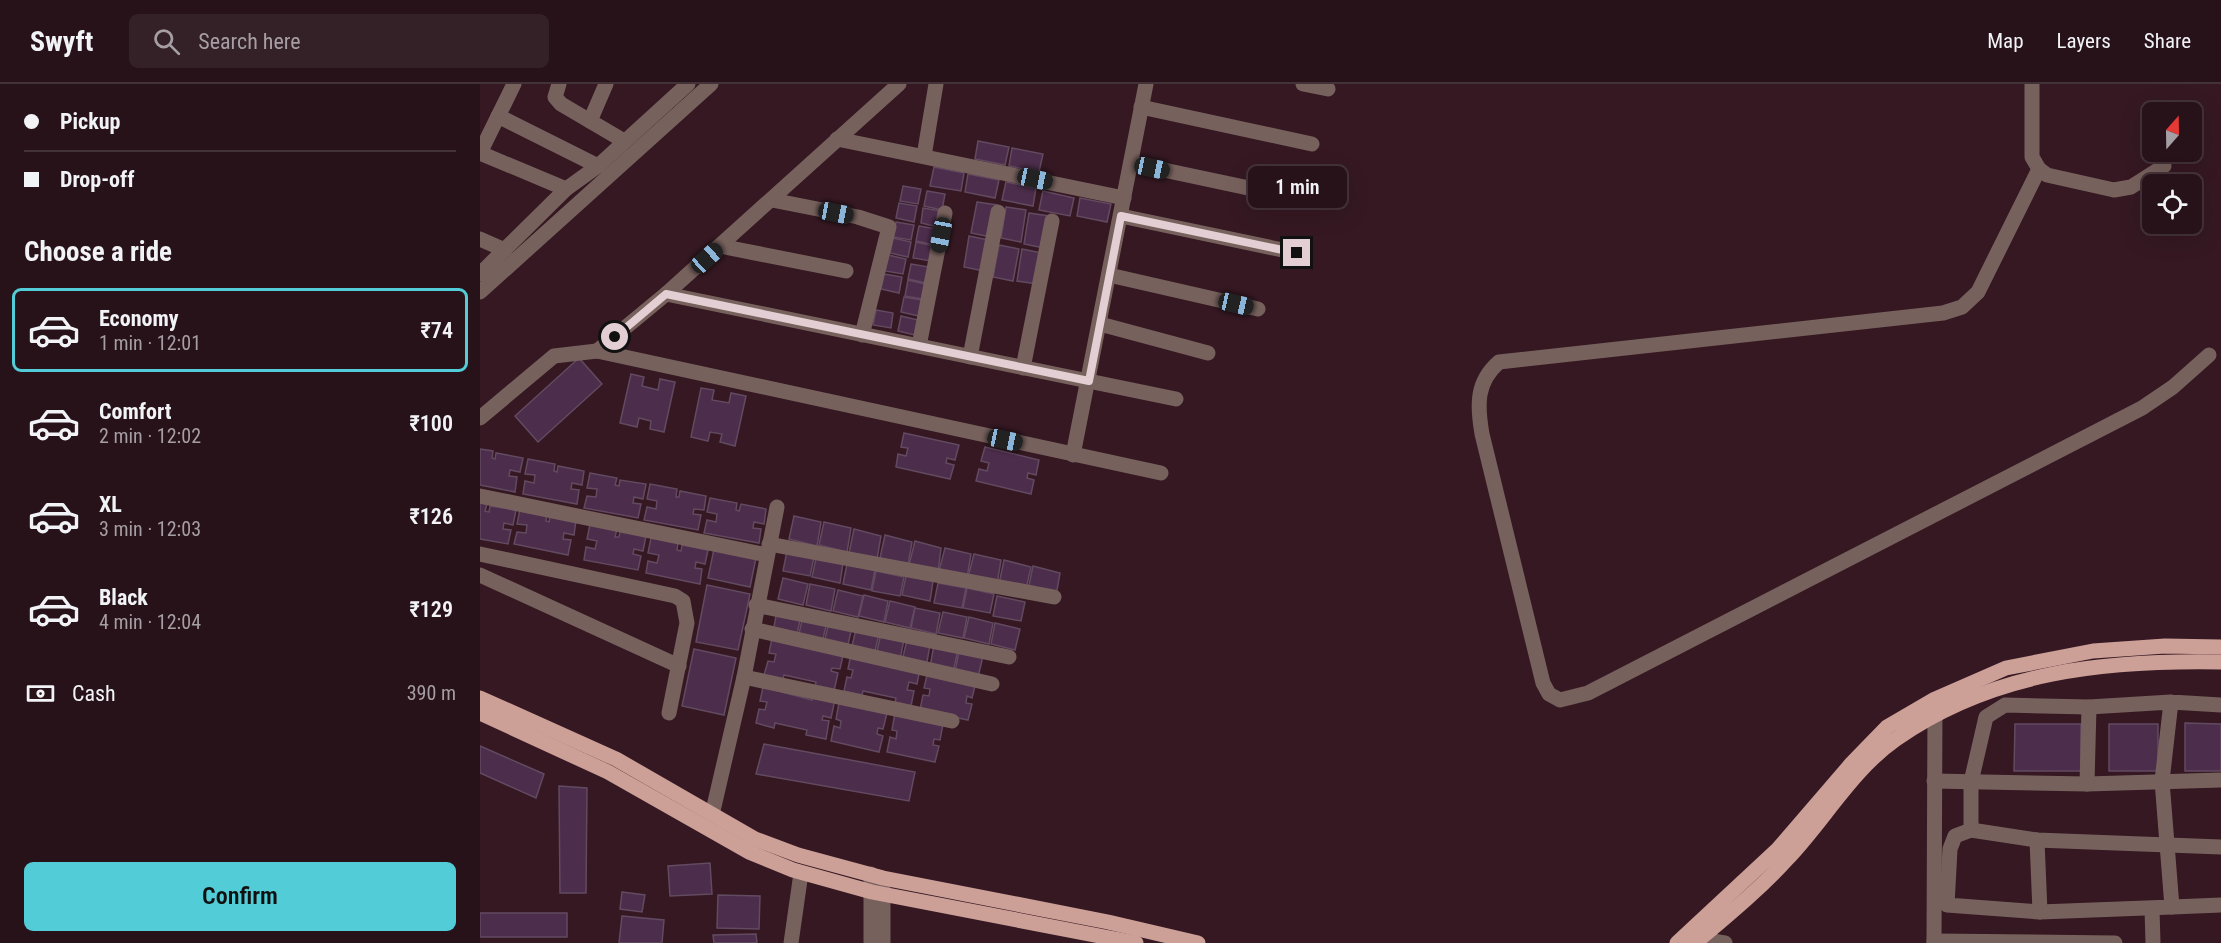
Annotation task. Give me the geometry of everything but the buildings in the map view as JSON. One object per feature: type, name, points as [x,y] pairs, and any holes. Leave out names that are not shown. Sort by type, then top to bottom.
[{"type":"main road","points":[[1677,943],[1778,849],[1852,763],[1887,727],[1935,699],[2006,668],[2093,651],[2165,646],[2221,647]]},
{"type":"main road","points":[[1697,941],[1788,858],[1861,772],[1894,740],[1934,717],[2008,683],[2095,666],[2164,661],[2221,662]]},
{"type":"main road","points":[[480,698],[616,759],[755,839],[877,884],[1136,943]]},
{"type":"main road","points":[[480,713],[618,777],[749,852],[801,873],[1108,922],[1198,943]]},
{"type":"street","points":[[514,84],[480,153],[566,189]]},
{"type":"street","points":[[559,84],[555,97],[561,104],[624,141]]},
{"type":"street","points":[[590,121],[606,84]]},
{"type":"street","points":[[480,274],[566,189],[598,166],[688,84]]},
{"type":"street","points":[[480,292],[711,84]]},
{"type":"street","points":[[597,351],[666,294],[899,84]]},
{"type":"street","points":[[924,156],[936,84]]},
{"type":"street","points":[[1073,454],[1146,84]]},
{"type":"street","points":[[1303,84],[1328,90]]},
{"type":"street","points":[[2032,84],[2032,157],[2036,175],[1978,292],[1962,307],[1943,313],[1499,362],[1486,373],[1478,407],[1482,434],[1543,683],[1549,694],[1560,700],[1588,693],[2142,408],[2173,387],[2209,355]]},
{"type":"street","points":[[1141,107],[1312,144]]},
{"type":"street","points":[[498,116],[598,166]]},
{"type":"street","points":[[837,138],[1124,198]]},
{"type":"street","points":[[1131,163],[1300,199]]},
{"type":"street","points":[[2036,175],[2047,175],[2114,190],[2131,187],[2164,166]]},
{"type":"street","points":[[772,200],[858,217],[889,227],[862,334]]},
{"type":"street","points":[[970,357],[998,212]]},
{"type":"street","points":[[919,346],[945,213]]},
{"type":"street","points":[[1121,216],[1297,253]]},
{"type":"street","points":[[1023,368],[1052,221]]},
{"type":"street","points":[[480,239],[505,250]]},
{"type":"street","points":[[720,246],[846,271]]},
{"type":"street","points":[[1110,275],[1258,309]]},
{"type":"street","points":[[666,294],[1176,399]]},
{"type":"street","points":[[1100,324],[1208,352]]},
{"type":"street","points":[[480,418],[554,356],[597,351],[1161,473]]},
{"type":"street","points":[[480,495],[768,550],[1054,597]]},
{"type":"street","points":[[712,815],[744,677],[756,605],[777,507]]},
{"type":"street","points":[[480,554],[675,596],[683,601],[687,613],[669,713]]},
{"type":"street","points":[[480,575],[679,666]]},
{"type":"street","points":[[756,605],[1009,657]]},
{"type":"street","points":[[752,629],[992,684]]},
{"type":"street","points":[[744,677],[952,721]]},
{"type":"street","points":[[1935,699],[1934,942],[2115,943]]},
{"type":"street","points":[[2171,702],[2162,781],[2169,846],[2172,907]]},
{"type":"street","points":[[1971,830],[1971,782],[1986,717],[2004,705],[2089,707],[2171,702],[2221,705]]},
{"type":"street","points":[[2087,783],[2089,707]]},
{"type":"street","points":[[1934,781],[2087,783],[2221,780]]},
{"type":"street","points":[[2221,847],[2037,840],[1971,830],[1955,836],[1950,849],[1947,905],[2040,912],[2221,905]]},
{"type":"street","points":[[2037,840],[2040,912]]},
{"type":"street","points":[[791,943],[801,873]]},
{"type":"street","points":[[871,943],[877,884]]},
{"type":"street","points":[[877,884],[883,943]]},
{"type":"street","points":[[2152,909],[2154,943]]},
{"type":"street","points":[[1697,941],[1724,943]]},
{"type":"route","points":[[615,337],[666,294],[1089,381],[1121,216],[1297,253]]}]
